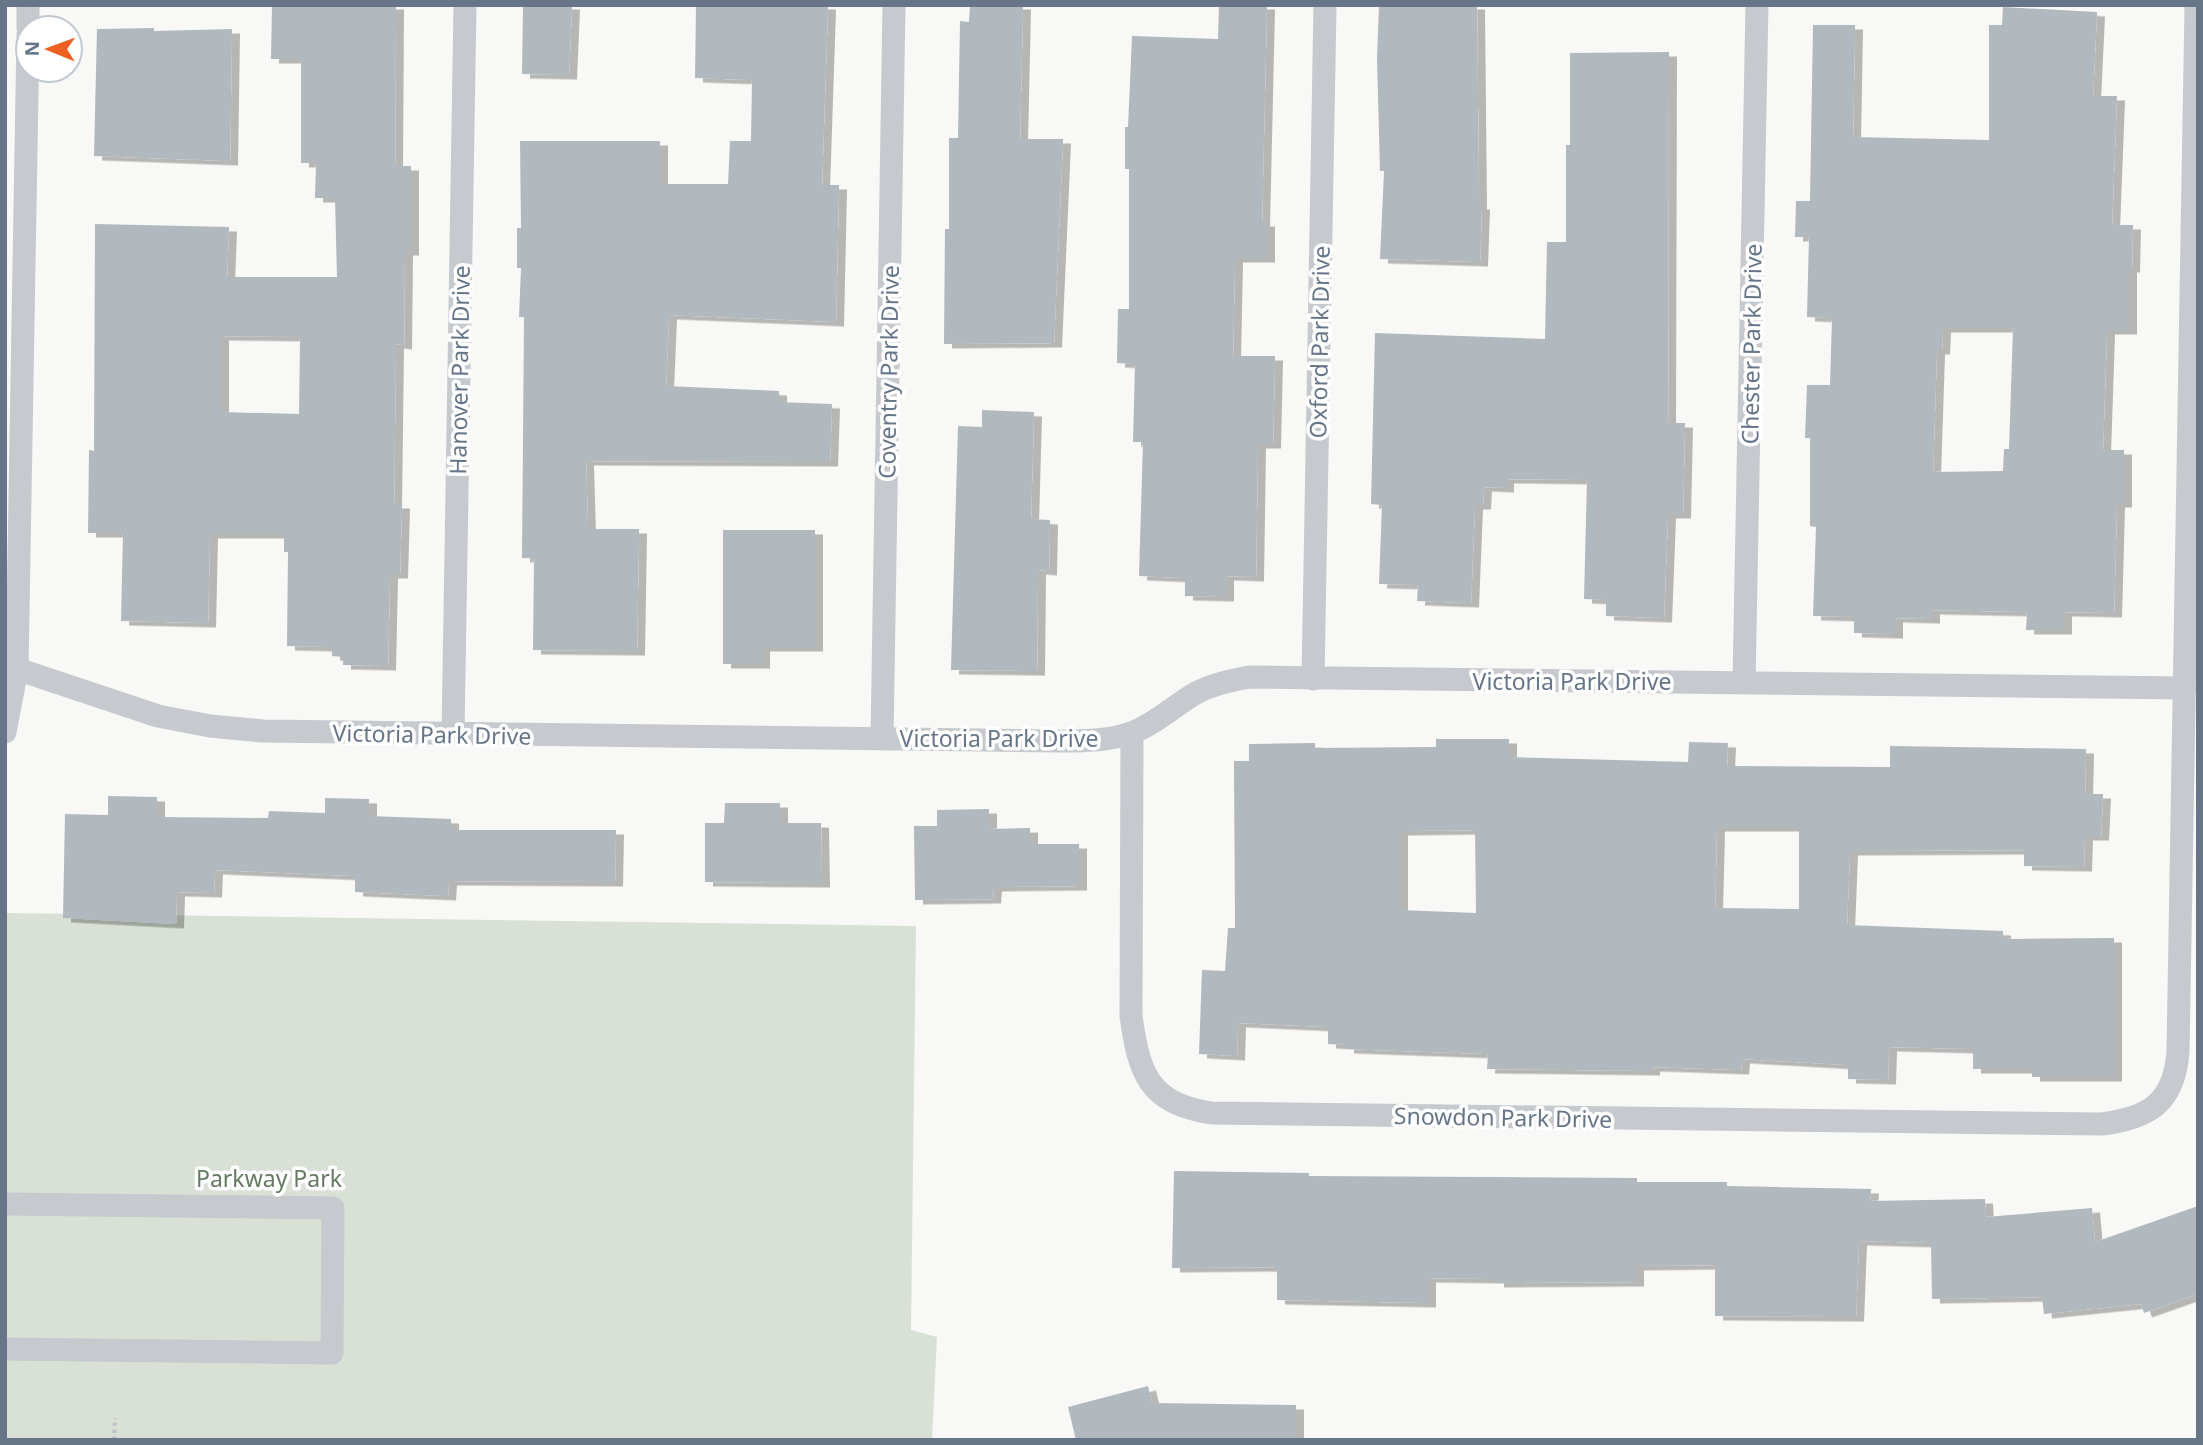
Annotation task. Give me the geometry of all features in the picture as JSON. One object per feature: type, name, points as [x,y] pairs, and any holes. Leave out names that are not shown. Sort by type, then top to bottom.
[{"type":"lane","name":"Hanover Park Drive","points":[[453,734],[466,5]]},
{"type":"lane","name":"Coventry Park Drive","points":[[882,739],[894,5]]},
{"type":"lane","name":"Oxford Park Drive","points":[[1313,679],[1325,5]]},
{"type":"lane","name":"Chester Park Drive","points":[[1745,682],[1757,5]]},
{"type":"lane","name":"Snowdon Park Drive","points":[[1132,733],[1131,1016],[1137,1058],[1145,1077],[1158,1093],[1191,1110],[1211,1113],[2102,1124],[2128,1121],[2148,1112],[2162,1099],[2176,1073],[2178,1052],[2196,5]]},
{"type":"lane","points":[[5,732],[18,669],[27,84]]},
{"type":"lane","name":"Victoria Park Drive","points":[[18,669],[158,716],[210,726],[262,731],[1094,741],[1132,733],[1156,722],[1195,694],[1221,682],[1249,677],[2185,688]]},
{"type":"lane","points":[[5,1204],[333,1208],[333,1221],[332,1353],[5,1349]]},
{"type":"path","points":[[114,1440],[115,1418]]},
{"type":"green space","name":"Parkway Park","points":[[5,913],[916,926],[911,1330],[937,1337],[932,1440],[5,1440]]},
{"type":"building","points":[[272,5],[396,5],[395,166],[411,166],[411,251],[405,251],[404,345],[396,344],[394,504],[402,504],[400,574],[390,574],[388,666],[343,665],[343,657],[332,656],[332,647],[287,646],[288,552],[284,552],[284,534],[210,534],[208,623],[121,621],[123,533],[88,533],[89,450],[94,451],[95,224],[229,227],[227,277],[337,277],[335,198],[315,198],[316,163],[301,163],[301,59],[271,59]],"holes":[[[221,336],[300,337],[299,414],[221,412]]]},
{"type":"building","points":[[523,5],[572,5],[569,75],[522,74]]},
{"type":"building","points":[[696,5],[828,5],[822,185],[839,185],[836,322],[669,315],[666,386],[779,391],[779,402],[832,404],[830,462],[586,461],[588,529],[639,529],[637,651],[533,650],[534,558],[522,558],[524,317],[519,317],[521,268],[517,268],[517,228],[521,228],[520,141],[660,141],[660,184],[728,184],[730,141],[751,141],[752,80],[695,78]]},
{"type":"building","points":[[970,5],[1023,5],[1020,139],[1063,139],[1054,343],[944,344],[945,229],[949,229],[949,138],[958,138],[960,21],[969,22]]},
{"type":"building","points":[[1219,5],[1267,5],[1262,222],[1267,222],[1267,258],[1235,258],[1233,356],[1275,356],[1273,444],[1258,444],[1256,577],[1226,576],[1226,597],[1185,596],[1185,578],[1139,576],[1143,442],[1133,442],[1135,364],[1117,363],[1118,309],[1129,309],[1129,169],[1125,169],[1125,127],[1128,127],[1132,36],[1218,39]]},
{"type":"building","points":[[1379,5],[1477,5],[1479,205],[1482,205],[1480,262],[1380,259],[1384,171],[1380,171],[1377,58]]},
{"type":"building","points":[[2003,7],[2097,12],[2093,96],[2117,96],[2112,225],[2133,225],[2132,268],[2129,268],[2129,330],[2107,330],[2103,450],[2124,450],[2124,503],[2117,503],[2114,613],[2064,612],[2064,630],[2026,630],[2027,612],[1932,610],[1932,619],[1895,618],[1895,634],[1854,633],[1854,617],[1813,616],[1816,527],[1810,526],[1810,438],[1805,438],[1807,385],[1830,385],[1832,318],[1807,317],[1809,237],[1795,237],[1796,201],[1810,201],[1813,25],[1855,25],[1853,137],[1989,140],[1989,25],[2002,25]],"holes":[[[1943,328],[2013,328],[2009,449],[2004,449],[2003,471],[1933,472],[1937,350],[1942,350]]]},
{"type":"building","points":[[154,28],[154,31],[232,29],[230,161],[94,156],[97,29]]},
{"type":"building","points":[[1669,52],[1668,423],[1685,423],[1683,514],[1668,514],[1664,618],[1606,616],[1606,600],[1584,599],[1587,480],[1506,479],[1506,488],[1484,487],[1483,505],[1475,505],[1471,603],[1417,601],[1418,585],[1379,584],[1382,505],[1371,504],[1375,333],[1545,339],[1547,242],[1566,242],[1570,53]]},
{"type":"building","points":[[982,410],[1034,412],[1031,519],[1050,520],[1049,571],[1038,570],[1037,671],[951,670],[958,426],[982,427]]},
{"type":"building","points":[[723,530],[815,530],[815,647],[762,647],[762,664],[723,664]]},
{"type":"building","points":[[1436,739],[1509,739],[1509,757],[1688,762],[1689,742],[1728,743],[1727,766],[1890,767],[1890,746],[2086,749],[2085,794],[2103,794],[2101,836],[2085,836],[2084,867],[2024,866],[2024,850],[1850,851],[1847,925],[2003,931],[2003,939],[2114,938],[2114,1077],[2032,1077],[2032,1069],[1973,1069],[1973,1049],[1889,1047],[1888,1080],[1848,1079],[1848,1065],[1742,1059],[1741,1070],[1652,1067],[1652,1071],[1487,1069],[1488,1054],[1346,1049],[1346,1045],[1328,1044],[1328,1027],[1238,1023],[1237,1056],[1199,1054],[1202,970],[1225,971],[1228,928],[1235,928],[1234,761],[1249,761],[1249,744],[1315,743],[1315,748],[1436,747]],"holes":[[[1717,827],[1799,827],[1799,909],[1715,908]],[[1475,830],[1476,913],[1400,910],[1400,831]]]},
{"type":"building","points":[[108,796],[157,797],[157,817],[268,818],[269,811],[325,813],[325,798],[369,799],[369,816],[451,819],[451,830],[616,830],[615,882],[449,881],[448,896],[355,892],[355,876],[215,870],[214,893],[177,892],[176,924],[63,918],[65,814],[108,815]]},
{"type":"building","points":[[725,803],[780,803],[780,823],[821,823],[822,883],[705,882],[705,823],[724,823]]},
{"type":"building","points":[[989,809],[989,829],[1030,828],[1030,844],[1079,844],[1079,886],[994,887],[993,899],[915,900],[914,826],[937,826],[937,810]]},
{"type":"building","points":[[1174,1171],[1309,1173],[1309,1176],[1637,1178],[1637,1182],[1727,1182],[1727,1186],[1871,1189],[1870,1201],[1985,1199],[1986,1217],[2092,1208],[2095,1242],[2198,1206],[2198,1294],[2144,1313],[2141,1304],[2044,1314],[2042,1297],[1932,1299],[1931,1243],[1859,1241],[1856,1317],[1715,1316],[1715,1265],[1636,1266],[1636,1282],[1496,1283],[1496,1279],[1428,1278],[1428,1303],[1277,1300],[1277,1267],[1172,1268]]},
{"type":"building","points":[[1148,1386],[1152,1403],[1296,1405],[1296,1440],[1076,1440],[1068,1407]]}]
